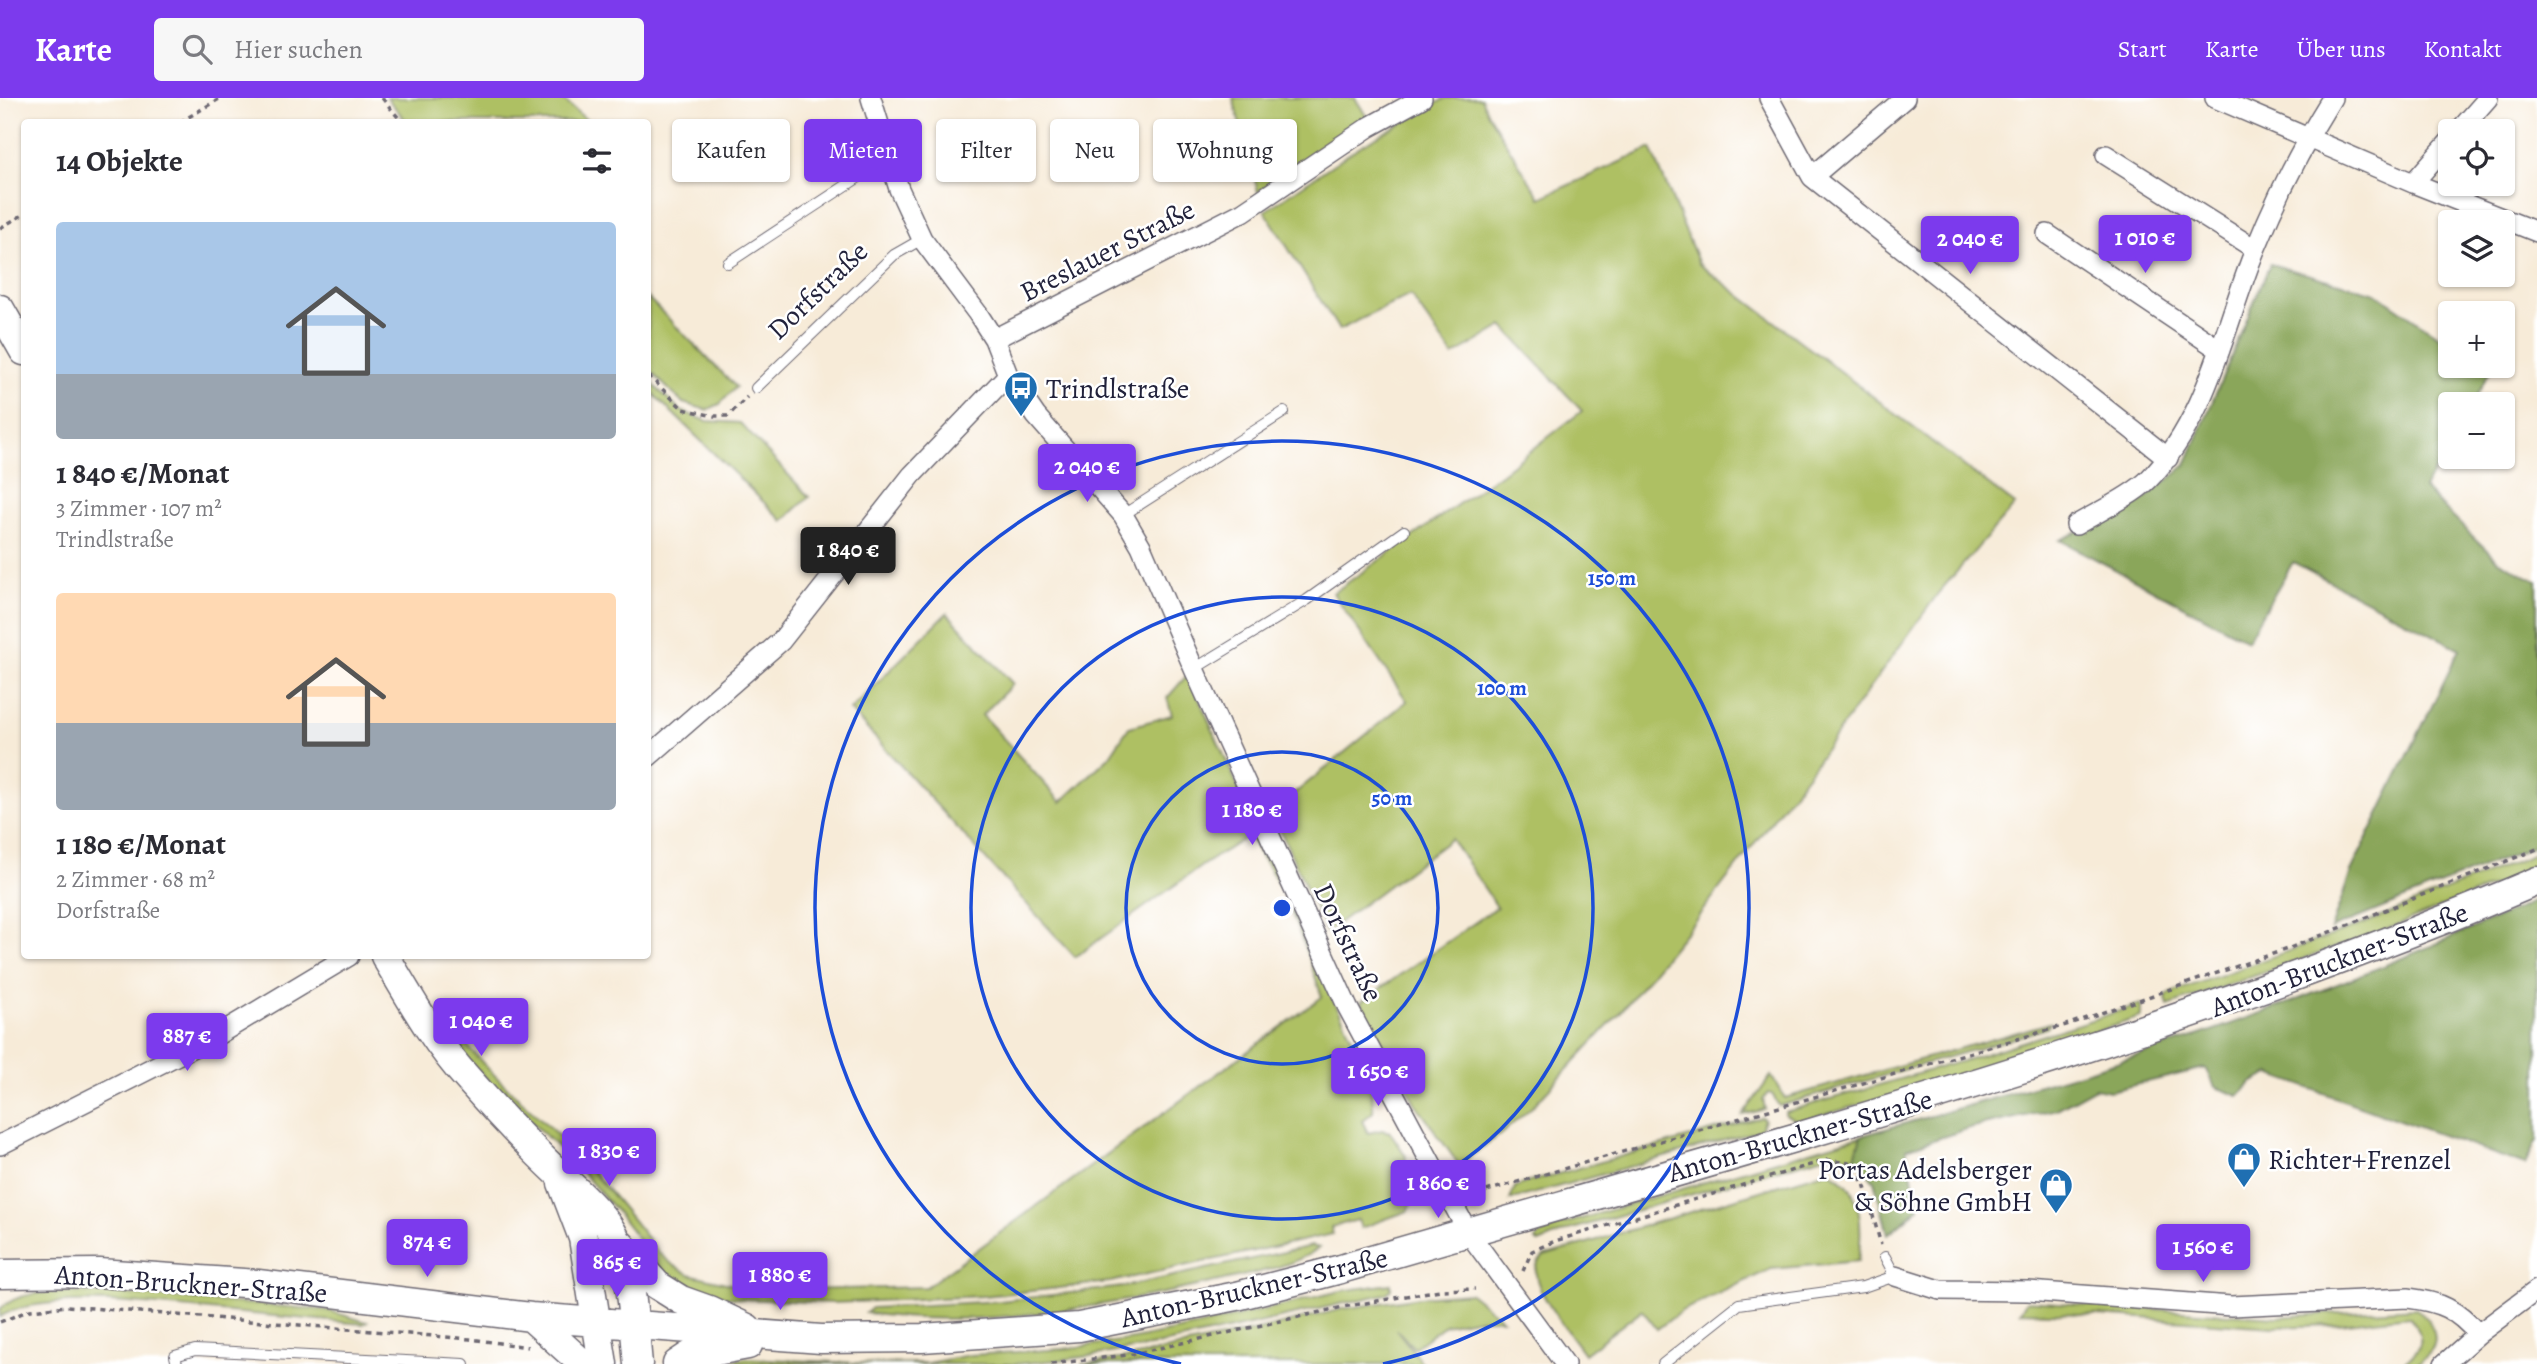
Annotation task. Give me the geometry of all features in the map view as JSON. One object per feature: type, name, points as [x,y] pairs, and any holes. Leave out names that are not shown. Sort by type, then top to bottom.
[{"type":"main road","points":[[0,309],[21,346]]},
{"type":"main road","name":"Anton-Bruckner-Straße","points":[[0,1274],[99,1273],[258,1284],[531,1317],[796,1338],[922,1338],[1079,1327],[1237,1296],[1468,1232],[1961,1088],[2155,1027],[2277,984],[2456,916],[2537,881]]},
{"type":"main road","points":[[387,959],[424,1022],[452,1061],[601,1217],[616,1239],[657,1285],[681,1300],[759,1334]]},
{"type":"main road","points":[[559,1174],[583,1237],[603,1364]]},
{"type":"main road","points":[[616,1239],[626,1270],[638,1364]]},
{"type":"main road","points":[[531,1317],[583,1364]]},
{"type":"main road","points":[[677,1364],[689,1356],[712,1350],[796,1338]]},
{"type":"street","name":"Breslauer Straße","points":[[994,339],[1243,212],[1358,134],[1422,98]]},
{"type":"street","points":[[1769,98],[1812,177],[2168,458]]},
{"type":"street","points":[[1812,177],[1905,98]]},
{"type":"street","points":[[2216,98],[2413,183],[2537,232]]},
{"type":"street","points":[[2076,525],[2146,483],[2168,458],[2193,415],[2220,350],[2255,249],[2308,136],[2332,98]]},
{"type":"street","points":[[2470,119],[2488,98]]},
{"type":"street","name":"Dorfstraße","points":[[875,100],[879,119]]},
{"type":"street","points":[[2106,155],[2255,249]]},
{"type":"street","points":[[2413,183],[2438,155]]},
{"type":"street","name":"Dorfstraße","points":[[898,182],[922,239],[994,339],[1008,375],[1036,416],[1123,515],[1141,546],[1348,1008],[1468,1232],[1565,1364]]},
{"type":"street","points":[[2047,234],[2220,350]]},
{"type":"street","points":[[651,754],[781,641],[912,475],[1008,375]]},
{"type":"street","points":[[0,1145],[219,1034],[344,959]]},
{"type":"street","points":[[1895,1276],[1940,1290],[2028,1291],[2231,1306],[2408,1298],[2435,1301],[2462,1317],[2478,1334]]},
{"type":"street","points":[[2444,1364],[2478,1334],[2537,1290]]},
{"type":"lane","points":[[728,263],[851,182]]},
{"type":"lane","name":"Dorfstraße","points":[[756,388],[894,255],[922,239]]},
{"type":"lane","points":[[1123,515],[1284,412]]},
{"type":"lane","points":[[1194,669],[1307,600],[1404,531]]},
{"type":"lane","points":[[1663,1364],[1740,1304],[1863,1287],[1895,1276],[1885,1257]]},
{"type":"lane","points":[[177,1364],[175,1356],[195,1350],[464,1364]]},
{"type":"path","points":[[185,119],[221,98]]},
{"type":"path","points":[[382,98],[400,119]]},
{"type":"path","points":[[0,228],[21,216]]},
{"type":"path","points":[[651,377],[683,409],[714,416],[728,416],[756,388]]},
{"type":"path","points":[[1469,1181],[1486,1191],[2066,1026],[2290,948],[2537,849]]},
{"type":"path","points":[[1523,1271],[1532,1251],[1555,1241],[1827,1160],[1849,1163],[1864,1183],[1885,1257]]},
{"type":"path","points":[[1051,1364],[1128,1355],[1343,1307],[1440,1290],[1475,1289]]},
{"type":"path","points":[[0,1322],[30,1310],[67,1306],[470,1339],[530,1348]]},
{"type":"green space","points":[[387,98],[561,98],[586,119],[404,119]]},
{"type":"green space","points":[[1233,98],[1355,98],[1367,117],[1297,165],[1297,119],[1239,119]]},
{"type":"green space","points":[[1446,98],[1481,98],[1488,114],[1540,198],[1651,148],[1699,264],[2015,505],[1939,592],[1810,771],[1619,1014],[1532,1107],[1459,1165],[1415,1103],[1361,1002],[1497,907],[1451,839],[1326,932],[1272,812],[1407,701],[1333,593],[1502,473],[1582,411],[1503,326],[1453,356],[1410,295],[1339,330],[1265,211],[1357,148]]},
{"type":"green space","points":[[1255,182],[1273,182],[1258,192]]},
{"type":"green space","points":[[2270,264],[2376,293],[2438,336],[2438,378],[2486,378],[2479,392],[2438,392],[2438,464],[2424,489],[2497,560],[2537,581],[2537,845],[2331,929],[2352,869],[2460,649],[2293,562],[2247,640],[2060,540],[2137,505],[2186,465]]},
{"type":"green space","points":[[651,301],[736,387],[720,404],[707,410],[683,403],[651,372]]},
{"type":"green space","points":[[651,383],[681,411],[707,421],[740,423],[809,497],[783,521],[651,392]]},
{"type":"green space","points":[[947,613],[1013,684],[982,715],[1061,802],[1109,757],[1129,727],[1172,715],[1167,698],[1188,674],[1364,1068],[1373,1100],[1373,1112],[1362,1121],[1368,1133],[1382,1130],[1390,1132],[1406,1156],[1406,1170],[1412,1190],[1408,1211],[1361,1228],[1358,1220],[1331,1227],[1333,1234],[1110,1282],[984,1296],[833,1303],[744,1299],[703,1294],[684,1286],[659,1267],[618,1213],[575,1164],[471,1064],[436,1014],[441,1010],[469,1048],[582,1160],[660,1254],[689,1274],[730,1284],[796,1290],[926,1287],[1322,997],[1279,885],[1253,842],[1247,837],[1203,865],[1075,957],[850,710]]},
{"type":"green space","points":[[2537,853],[2537,868],[2378,933],[2168,1006],[2168,994],[2361,925]]},
{"type":"green space","points":[[2537,900],[2537,1140],[2525,1165],[2270,1074],[2251,1083],[2239,1096],[2215,1087],[2205,1068],[2110,1091],[2095,1088],[2057,1109],[1973,1127],[1906,1149],[1919,1208],[1888,1234],[1874,1181],[1855,1157],[1861,1136],[2084,1072],[2217,1029],[2378,968]]},
{"type":"green space","points":[[2141,1004],[2141,1017],[1917,1089],[1798,1122],[1785,1114],[1785,1112],[1966,1060]]},
{"type":"green space","points":[[2050,1023],[2047,1028],[1779,1106],[1772,1094],[1768,1093],[1763,1099],[1765,1109],[1743,1115],[1771,1076],[1785,1098]]},
{"type":"green space","points":[[1762,1117],[1764,1119],[1761,1129],[1754,1132],[1510,1200],[1515,1187],[1529,1182]]},
{"type":"green space","points":[[1861,1136],[1855,1157],[1831,1154],[1569,1230],[1539,1243],[1536,1240],[1538,1236],[1560,1225]]},
{"type":"green space","points":[[1827,1171],[1839,1177],[1854,1196],[1860,1221],[1858,1261],[1771,1269],[1683,1310],[1657,1329],[1642,1310],[1584,1354],[1554,1313],[1537,1279],[1536,1268],[1544,1256]]},
{"type":"green space","points":[[1312,1246],[1319,1248],[1271,1269],[1088,1307],[952,1319],[866,1313],[872,1308],[1000,1301],[1123,1287]]},
{"type":"green space","points":[[1391,1284],[1391,1289],[1386,1294],[1201,1336],[1108,1353],[1014,1364],[889,1364],[928,1363],[970,1355],[1064,1349],[1134,1339],[1340,1291]]},
{"type":"green space","points":[[68,1292],[326,1310],[367,1322],[363,1324],[110,1302],[45,1304],[19,1309],[0,1317],[0,1309],[23,1296]]},
{"type":"green space","points":[[1470,1293],[1502,1319],[1474,1319],[1445,1325],[1414,1348],[1396,1329],[1423,1364],[1081,1364],[1128,1358],[1342,1309],[1420,1297]]},
{"type":"green space","points":[[2026,1301],[2277,1317],[2415,1308],[2429,1322],[2435,1340],[2429,1354],[2417,1364],[2402,1364],[2415,1353],[2420,1342],[2418,1330],[2409,1316],[2330,1325],[2274,1327],[2020,1312]]},
{"type":"green space","points":[[745,1358],[871,1364],[773,1363],[721,1363]]},
{"type":"place","name":"Trindlstraße","points":[[1021,418]]},
{"type":"place","name":"Richter+Frenzel","points":[[2244,1189]]},
{"type":"place","name":"Portas Adelsberger & Söhne GmbH","points":[[2056,1215]]}]
